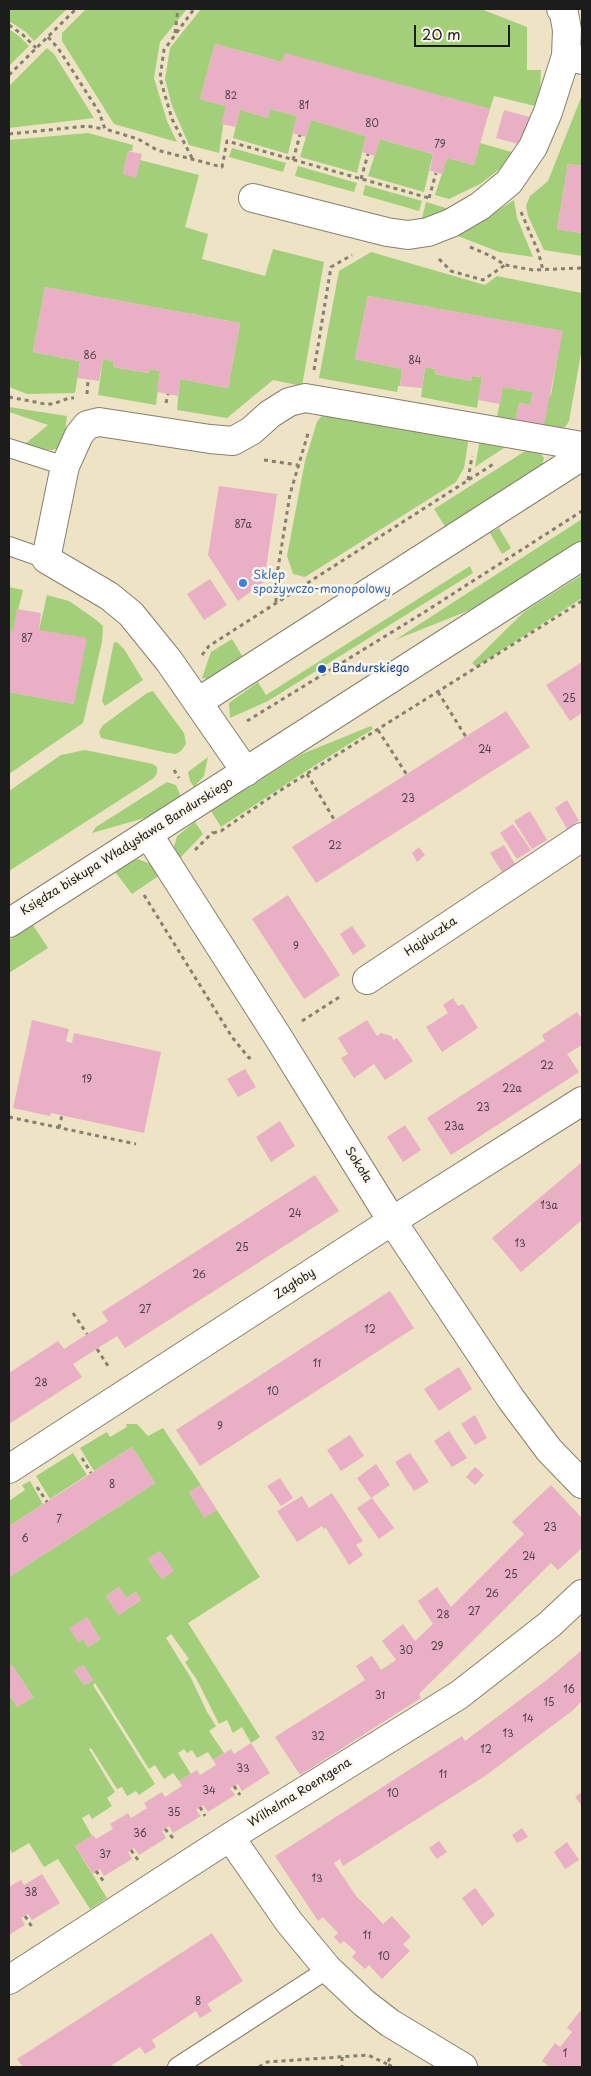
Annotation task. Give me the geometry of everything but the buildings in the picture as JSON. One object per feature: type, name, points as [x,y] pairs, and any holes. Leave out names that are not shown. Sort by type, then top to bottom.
[{"type":"street","points":[[253,198],[387,232],[408,235],[428,232],[451,223],[480,206],[509,182],[533,147],[574,58],[564,13],[561,9]]},
{"type":"street","points":[[46,559],[65,466],[79,435],[87,425],[100,422],[233,441],[251,431],[270,414],[289,402],[305,398],[582,446]]},
{"type":"street","points":[[198,702],[582,456]]},
{"type":"street","name":"Księdza biskupa Władysława Bandurskiego","points":[[9,923],[582,556]]},
{"type":"street","name":"Księdza biskupa Władysława Bandurskiego","points":[[46,559],[109,596],[131,614],[181,678],[246,772]]},
{"type":"street","name":"Sokoła","points":[[148,834],[392,1220],[531,1428],[582,1484]]},
{"type":"street","name":"Hajduczka","points":[[367,980],[582,837]]},
{"type":"street","name":"Zagłoby","points":[[9,1469],[392,1220],[582,1101]]},
{"type":"street","name":"Wilhelma Roentgena","points":[[9,1980],[230,1837],[459,1695],[550,1624],[582,1594]]},
{"type":"street","points":[[230,1837],[289,1922],[328,1969],[364,2003],[390,2023],[464,2067]]},
{"type":"lane","points":[[9,448],[65,466]]},
{"type":"lane","name":"Księdza biskupa Władysława Bandurskiego","points":[[9,546],[46,559]]},
{"type":"lane","points":[[177,2067],[328,1969]]},
{"type":"path","points":[[9,76],[76,9]]},
{"type":"path","points":[[174,34],[178,9]]},
{"type":"path","points":[[192,159],[172,119],[160,78],[164,50],[194,9]]},
{"type":"path","points":[[9,25],[23,34],[36,48]]},
{"type":"path","points":[[48,36],[58,48],[99,112],[105,129]]},
{"type":"path","points":[[9,134],[87,126],[138,138],[157,150],[222,167],[227,141],[437,201]]},
{"type":"path","points":[[293,160],[300,135]]},
{"type":"path","points":[[361,179],[368,154]]},
{"type":"path","points":[[429,198],[436,172]]},
{"type":"path","points":[[466,246],[491,256],[505,265],[533,270],[582,268]]},
{"type":"path","points":[[276,603],[276,581],[290,494],[321,384],[312,382],[332,267],[356,252]]},
{"type":"path","points":[[433,260],[445,253]]},
{"type":"path","points":[[439,258],[451,271],[483,280],[505,265]]},
{"type":"path","points":[[86,400],[88,380]]},
{"type":"path","points":[[181,678],[190,671],[209,646],[520,446],[522,436]]},
{"type":"path","points":[[259,460],[298,465]]},
{"type":"path","points":[[242,723],[423,613],[582,511]]},
{"type":"path","points":[[189,856],[213,833],[221,831],[307,774],[582,601]]},
{"type":"path","points":[[438,692],[466,737]]},
{"type":"path","points":[[378,730],[407,775]]},
{"type":"path","points":[[307,774],[335,821]]},
{"type":"path","points":[[208,825],[213,833]]},
{"type":"path","points":[[144,895],[232,1037],[249,1058],[256,1056]]},
{"type":"path","points":[[278,1037],[367,980]]},
{"type":"path","points":[[59,1128],[62,1115]]},
{"type":"path","points":[[9,1117],[136,1144]]},
{"type":"path","points":[[73,1313],[87,1334]]},
{"type":"path","points":[[25,1916],[32,1927],[37,1923]]},
{"type":"path","points":[[260,2067],[267,2062],[368,2055],[386,2064]]},
{"type":"path","points":[[342,2057],[342,2067]]},
{"type":"green space","points":[[9,9],[67,9],[34,41],[26,32],[9,21]]},
{"type":"green space","points":[[86,9],[187,9],[160,42],[154,78],[167,121],[177,142],[114,124],[62,41],[62,33]]},
{"type":"green space","points":[[201,9],[481,9],[527,27],[527,70],[541,70],[540,92],[535,106],[494,96],[490,109],[285,54],[282,62],[215,44],[200,99],[226,106],[219,153],[189,145],[172,106],[165,79],[170,48]]},
{"type":"green space","points":[[9,29],[29,46],[9,66]]},
{"type":"green space","points":[[47,48],[54,54],[94,118],[9,128],[9,86]]},
{"type":"green space","points":[[582,95],[582,166],[568,164],[557,229],[582,233],[582,256],[544,250],[528,216],[526,206],[530,196],[548,181]]},
{"type":"green space","points":[[270,109],[297,116],[288,154],[233,138],[240,110],[268,118]]},
{"type":"green space","points":[[311,120],[366,136],[357,173],[300,157]]},
{"type":"green space","points":[[88,133],[133,145],[132,151],[128,151],[123,174],[136,177],[140,160],[199,175],[185,227],[208,234],[202,259],[265,276],[273,249],[324,262],[302,386],[273,380],[227,418],[177,410],[180,379],[228,388],[240,323],[45,287],[33,352],[80,361],[75,393],[27,394],[9,387],[9,140]]},
{"type":"green space","points":[[380,139],[433,154],[424,192],[368,176]]},
{"type":"green space","points":[[480,143],[515,153],[505,165],[480,184],[449,199],[435,195],[447,158],[474,165]]},
{"type":"green space","points":[[232,148],[286,163],[283,172],[229,157]]},
{"type":"green space","points":[[298,166],[357,183],[354,192],[295,176]]},
{"type":"green space","points":[[365,185],[422,201],[419,211],[363,195]]},
{"type":"green space","points":[[514,200],[517,218],[533,257],[499,252],[458,236]]},
{"type":"green space","points":[[426,202],[459,212],[418,234]]},
{"type":"green space","points":[[371,252],[485,285],[497,276],[582,293],[582,348],[569,421],[566,426],[562,429],[496,422],[503,387],[533,392],[530,405],[519,403],[515,423],[551,395],[562,331],[368,296],[355,359],[402,369],[400,386],[398,386],[397,392],[319,378],[339,271]]},
{"type":"green space","points":[[103,359],[114,361],[113,367],[148,373],[149,369],[160,371],[156,405],[98,395]]},
{"type":"green space","points":[[425,367],[436,369],[435,374],[471,381],[472,376],[482,377],[477,408],[421,397]]},
{"type":"green space","points":[[9,407],[67,416],[63,447],[52,450],[25,444],[48,425],[9,412]]},
{"type":"green space","points":[[323,414],[469,437],[464,468],[456,482],[305,577],[293,574],[287,556],[305,461],[317,422]]},
{"type":"green space","points":[[480,439],[510,444],[475,467]]},
{"type":"green space","points":[[530,448],[541,454],[544,458],[542,465],[446,528],[434,509]]},
{"type":"green space","points":[[582,519],[582,540],[470,610],[395,640]]},
{"type":"green space","points":[[499,528],[511,548],[502,554],[490,533]]},
{"type":"green space","points":[[470,566],[473,573],[268,701],[230,718],[229,703],[258,682],[266,695]]},
{"type":"green space","points":[[582,575],[582,598],[476,667],[472,663],[525,611]]},
{"type":"green space","points":[[9,587],[23,590],[13,631],[9,631]]},
{"type":"green space","points":[[47,595],[69,601],[95,619],[103,626],[102,642],[83,723],[9,774],[9,692],[74,704],[39,630]]},
{"type":"green space","points":[[232,639],[244,659],[209,679],[202,678],[211,652]]},
{"type":"green space","points":[[114,642],[124,649],[143,680],[105,706],[102,701]]},
{"type":"green space","points":[[153,691],[184,733],[186,744],[181,751],[176,754],[168,753],[101,738],[99,732],[102,726],[147,693]]},
{"type":"green space","points":[[371,726],[373,729],[221,827],[211,811],[302,754]]},
{"type":"green space","points":[[85,750],[153,764],[157,767],[157,773],[154,778],[9,871],[9,791],[61,755]]},
{"type":"green space","points":[[208,757],[204,776],[194,787],[188,772]]},
{"type":"green space","points":[[167,782],[176,785],[181,797],[148,817],[92,833],[96,827]]},
{"type":"green space","points":[[195,822],[203,834],[178,860],[174,847],[177,836]]},
{"type":"green space","points":[[138,859],[153,865],[160,875],[132,894],[115,872]]},
{"type":"green space","points":[[33,925],[48,948],[9,973],[9,940]]},
{"type":"green space","points":[[126,1424],[137,1424],[148,1436],[163,1428],[201,1485],[189,1492],[204,1517],[217,1510],[260,1577],[188,1623],[260,1737],[251,1743],[242,1727],[233,1733],[227,1720],[219,1724],[197,1680],[185,1662],[189,1659],[171,1634],[166,1638],[191,1678],[207,1712],[216,1726],[209,1731],[224,1753],[213,1760],[208,1752],[197,1758],[192,1750],[187,1753],[184,1749],[178,1753],[191,1774],[179,1781],[173,1773],[164,1779],[155,1765],[149,1769],[95,1683],[93,1685],[155,1784],[139,1795],[136,1791],[127,1796],[122,1787],[117,1789],[91,1748],[89,1749],[115,1792],[107,1798],[112,1806],[92,1819],[89,1814],[82,1818],[92,1836],[75,1846],[107,1898],[90,1909],[58,1859],[44,1867],[29,1843],[12,1853],[9,1847],[9,1694],[17,1707],[33,1697],[12,1665],[10,1666],[9,1664],[9,1577],[155,1483],[132,1447],[94,1471],[80,1448],[107,1432],[110,1437],[127,1427]],"holes":[[[160,1551],[173,1571],[162,1579],[148,1559]],[[119,1587],[126,1598],[136,1592],[141,1600],[119,1615],[106,1596]],[[87,1617],[100,1639],[88,1647],[83,1639],[78,1642]],[[83,1665],[93,1680],[84,1685],[74,1671]]]},
{"type":"green space","points":[[73,1453],[87,1475],[50,1499],[36,1476]]},
{"type":"green space","points":[[30,1481],[43,1504],[9,1526],[9,1501],[25,1490],[22,1485]]},
{"type":"place","name":"Sklep spożywczo-monopolowy","points":[[243,583]]},
{"type":"place","name":"Bandurskiego","points":[[322,669]]}]
